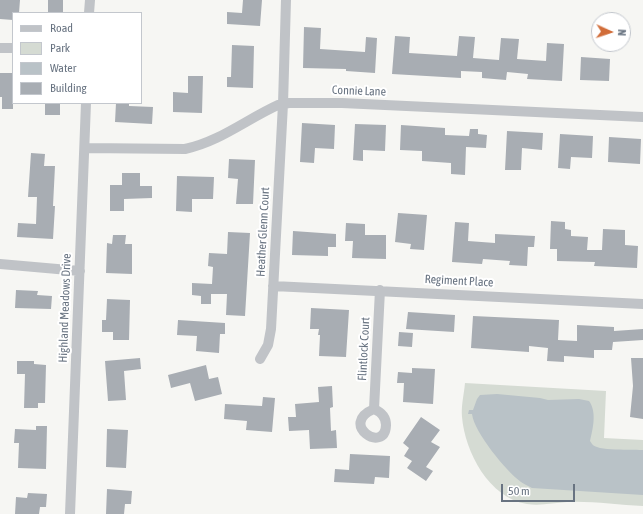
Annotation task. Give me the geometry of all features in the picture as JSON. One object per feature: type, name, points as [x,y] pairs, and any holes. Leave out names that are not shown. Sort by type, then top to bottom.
[{"type":"street","points":[[89,12],[90,0]]},
{"type":"street","name":"Heather Glenn Court","points":[[260,359],[268,345],[271,329],[283,104],[286,0]]},
{"type":"street","points":[[0,48],[12,48]]},
{"type":"street","name":"Connie Lane","points":[[84,148],[185,149],[198,146],[212,140],[267,110],[283,104],[342,103],[643,117]]},
{"type":"street","name":"Highland Meadows Drive","points":[[70,514],[86,104]]},
{"type":"street","points":[[0,264],[80,270]]},
{"type":"street","name":"Regiment Place","points":[[273,286],[380,290],[643,304]]},
{"type":"street","name":"Flintlock Court","points":[[374,409],[380,290]]},
{"type":"green space","points":[[465,383],[606,391],[604,438],[643,440],[643,506],[576,502],[532,505],[513,500],[501,493],[481,471],[468,445],[462,417]]},
{"type":"water","points":[[497,394],[548,400],[579,399],[589,401],[594,415],[590,441],[594,446],[607,449],[643,450],[643,495],[532,488],[521,482],[507,469],[484,441],[474,422],[472,414],[468,414],[469,410],[473,410],[480,395]]},
{"type":"building","points":[[0,0],[20,0],[19,12],[12,12],[12,20],[0,19]]},
{"type":"building","points":[[48,0],[63,0],[63,12],[48,12]]},
{"type":"building","points":[[243,0],[262,0],[260,26],[227,24],[227,12],[242,13]]},
{"type":"building","points":[[304,27],[321,28],[320,49],[365,52],[366,37],[377,38],[375,73],[346,71],[346,69],[303,68]]},
{"type":"building","points":[[395,36],[410,37],[409,53],[457,56],[459,36],[475,37],[473,58],[499,60],[501,38],[519,39],[517,59],[546,61],[547,43],[564,44],[562,81],[527,79],[528,74],[507,72],[506,80],[482,78],[482,72],[461,71],[461,78],[392,74]]},
{"type":"building","points":[[232,45],[254,46],[253,88],[227,87],[227,77],[231,77]]},
{"type":"building","points":[[581,57],[610,59],[609,81],[580,80]]},
{"type":"building","points":[[0,73],[12,73],[13,109],[2,109],[2,97],[0,97]]},
{"type":"building","points":[[188,76],[203,76],[202,113],[173,112],[173,92],[188,93]]},
{"type":"building","points":[[45,104],[60,104],[60,115],[45,115]]},
{"type":"building","points":[[116,104],[153,107],[152,124],[115,122]]},
{"type":"building","points":[[302,123],[335,125],[334,149],[315,148],[314,163],[300,162]]},
{"type":"building","points":[[355,124],[386,125],[385,151],[363,150],[363,161],[353,160]]},
{"type":"building","points":[[401,125],[445,128],[445,135],[469,136],[470,129],[478,129],[478,134],[487,135],[486,148],[466,147],[465,175],[451,174],[451,163],[422,161],[422,151],[400,150]]},
{"type":"building","points":[[507,131],[543,133],[542,150],[522,148],[521,170],[505,170]]},
{"type":"building","points":[[560,134],[593,136],[592,158],[571,157],[570,169],[558,168]]},
{"type":"building","points":[[609,137],[641,139],[640,164],[608,162]]},
{"type":"building","points":[[31,153],[45,154],[44,166],[55,166],[53,239],[17,237],[18,223],[36,224],[37,197],[28,197]]},
{"type":"building","points":[[229,159],[255,160],[253,204],[236,204],[238,179],[228,178]]},
{"type":"building","points":[[122,173],[140,173],[140,186],[152,186],[152,198],[124,199],[124,211],[110,211],[110,185],[122,185]]},
{"type":"building","points":[[177,176],[214,177],[213,199],[192,199],[192,212],[176,211]]},
{"type":"building","points":[[398,213],[427,215],[424,250],[410,249],[411,244],[395,242]]},
{"type":"building","points":[[551,221],[565,222],[565,229],[571,230],[571,236],[588,237],[587,250],[602,250],[603,229],[625,230],[625,245],[638,246],[637,268],[594,266],[595,262],[557,261],[557,249],[550,249]]},
{"type":"building","points":[[455,222],[469,223],[468,241],[495,243],[495,234],[535,236],[534,247],[528,247],[527,266],[509,265],[510,261],[483,259],[482,264],[452,262]]},
{"type":"building","points":[[346,223],[365,224],[365,235],[386,235],[386,259],[352,258],[353,241],[345,241]]},
{"type":"building","points":[[293,231],[336,234],[336,247],[328,247],[328,256],[292,255]]},
{"type":"building","points":[[228,232],[250,233],[245,316],[226,315],[227,294],[211,294],[211,304],[201,304],[201,296],[192,295],[192,283],[212,284],[213,267],[208,266],[209,253],[227,254]]},
{"type":"building","points":[[113,235],[126,235],[125,244],[132,244],[132,274],[106,273],[107,243],[112,244]]},
{"type":"building","points":[[16,290],[38,291],[37,295],[52,296],[51,309],[15,308]]},
{"type":"building","points":[[107,299],[130,300],[129,340],[113,340],[113,332],[102,332],[102,320],[106,320]]},
{"type":"building","points":[[311,308],[349,310],[346,357],[319,356],[319,329],[310,329]]},
{"type":"building","points":[[408,312],[455,315],[454,332],[406,329]]},
{"type":"building","points":[[473,316],[559,320],[558,340],[577,341],[577,325],[614,327],[614,331],[643,329],[643,340],[613,342],[612,350],[594,350],[594,358],[564,356],[564,362],[547,361],[548,348],[529,346],[529,352],[471,348]]},
{"type":"building","points":[[178,320],[225,323],[225,334],[220,334],[219,353],[196,351],[197,336],[177,335]]},
{"type":"building","points":[[399,332],[413,333],[412,347],[398,346]]},
{"type":"building","points":[[140,358],[141,369],[124,371],[126,400],[108,401],[105,361]]},
{"type":"building","points":[[631,358],[643,358],[643,419],[630,417],[633,386]]},
{"type":"building","points":[[17,361],[34,361],[34,364],[46,365],[45,403],[38,403],[38,408],[24,408],[25,374],[17,374]]},
{"type":"building","points":[[206,365],[209,379],[218,377],[222,394],[195,401],[190,383],[171,388],[168,375]]},
{"type":"building","points":[[412,368],[435,369],[433,404],[403,402],[404,383],[397,383],[398,372],[412,373]]},
{"type":"building","points":[[332,386],[333,407],[330,408],[331,431],[336,430],[337,448],[310,449],[309,430],[289,431],[288,417],[296,417],[295,404],[319,402],[318,387]]},
{"type":"building","points":[[263,397],[275,398],[272,432],[246,430],[247,421],[224,419],[225,404],[262,406]]},
{"type":"building","points":[[421,417],[440,430],[431,442],[440,447],[426,467],[433,471],[426,481],[407,468],[412,461],[404,456],[409,448],[403,443]]},
{"type":"building","points":[[36,426],[47,426],[46,469],[18,468],[19,443],[14,443],[15,429],[36,430]]},
{"type":"building","points":[[107,429],[128,430],[126,468],[106,467]]},
{"type":"building","points":[[350,454],[390,456],[389,478],[375,477],[374,484],[334,482],[335,469],[349,470]]},
{"type":"building","points":[[107,489],[132,491],[131,504],[125,504],[124,514],[106,514]]},
{"type":"building","points":[[28,493],[47,494],[46,507],[40,507],[39,514],[15,514],[16,497],[27,498]]}]
